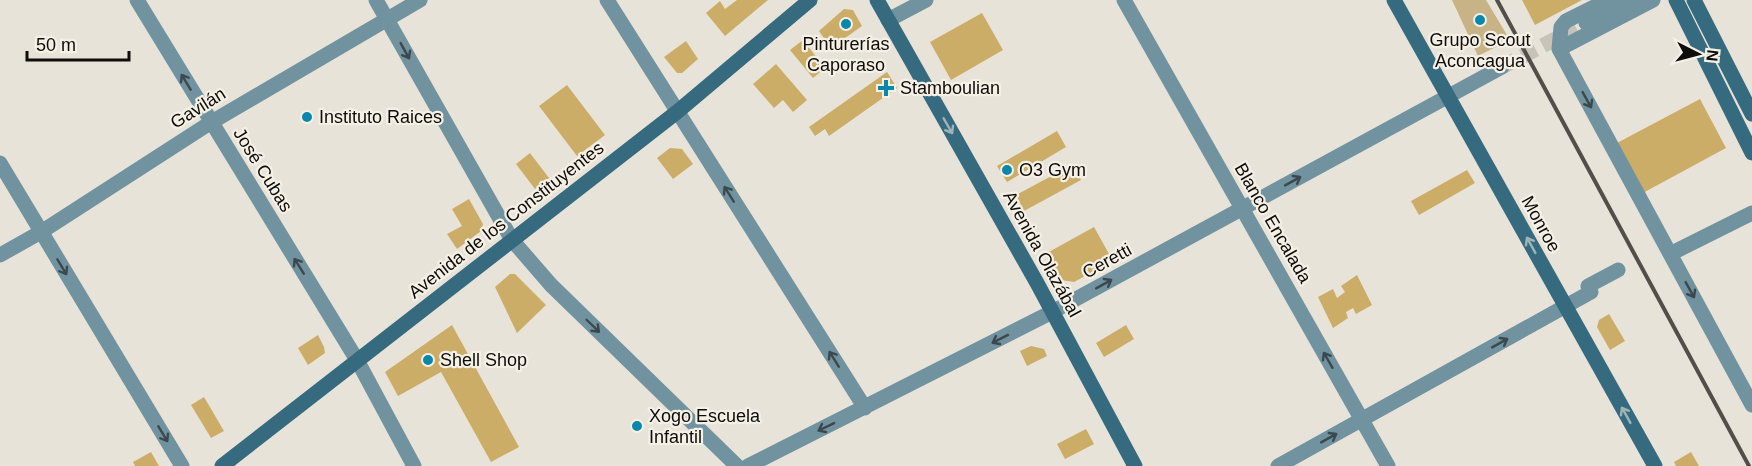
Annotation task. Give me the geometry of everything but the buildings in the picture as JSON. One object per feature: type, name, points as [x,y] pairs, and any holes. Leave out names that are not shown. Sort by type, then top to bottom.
[{"type":"main road","name":"Avenida de los Constituyentes","points":[[227,464],[357,360],[677,112],[810,0]]},
{"type":"main road","name":"Avenida Olazábal","points":[[877,0],[1052,312],[1135,466]]},
{"type":"main road","name":"Monroe","points":[[1394,0],[1655,466]]},
{"type":"main road","points":[[1676,0],[1752,153]]},
{"type":"main road","points":[[1694,0],[1752,114]]},
{"type":"street","name":"José Cubas","points":[[137,0],[210,123],[357,360],[414,466]]},
{"type":"street","points":[[376,0],[512,240],[551,285],[738,466]]},
{"type":"street","name":"Gavilán","points":[[0,255],[41,232],[210,123],[420,0]]},
{"type":"street","points":[[607,0],[865,408]]},
{"type":"street","points":[[888,20],[926,0]]},
{"type":"street","name":"Blanco Encalada","points":[[1124,0],[1388,466]]},
{"type":"street","points":[[1608,0],[1566,21],[1558,36],[1559,49],[1752,405]]},
{"type":"street","points":[[1586,23],[1630,0]]},
{"type":"street","points":[[1559,49],[1653,0]]},
{"type":"street","name":"Ceretti","points":[[748,466],[1052,312],[1502,67]]},
{"type":"street","points":[[0,163],[182,466]]},
{"type":"street","points":[[1670,254],[1752,213]]},
{"type":"street","points":[[1278,466],[1591,292],[1588,286],[1618,270]]},
{"type":"shaded area","name":"Grupo Scout Aconcagua","points":[[1452,0],[1486,0],[1510,40],[1478,56]]},
{"type":"tunnel","points":[[1502,67],[1586,23]]},
{"type":"railway","points":[[1497,0],[1749,466]]},
{"type":"place","name":"Grupo Scout Aconcagua","points":[[1480,20]]},
{"type":"place","name":"Pinturerías Caporaso","points":[[846,24]]},
{"type":"place","name":"Stamboulian","points":[[886,88]]},
{"type":"place","name":"Instituto Raices","points":[[307,117]]},
{"type":"place","name":"O3 Gym","points":[[1007,170]]},
{"type":"place","name":"Shell Shop","points":[[428,360]]},
{"type":"place","name":"Xogo Escuela Infantil","points":[[637,426]]}]
